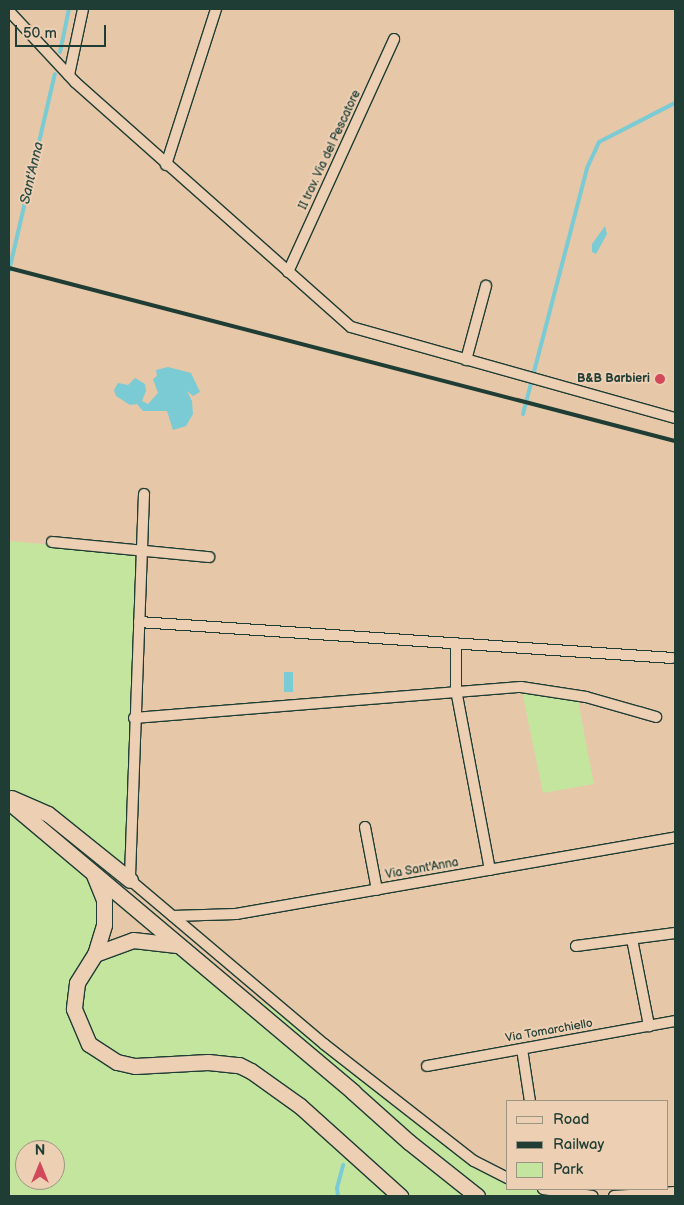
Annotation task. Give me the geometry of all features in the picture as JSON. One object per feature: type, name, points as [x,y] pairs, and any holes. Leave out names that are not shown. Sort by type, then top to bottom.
[{"type":"main road","points":[[9,797],[48,814],[130,880]]},
{"type":"main road","points":[[9,802],[177,945],[263,1015],[409,1142],[477,1196]]},
{"type":"main road","points":[[93,873],[104,900],[104,925],[95,954],[77,983],[74,1010],[79,1026],[89,1044],[101,1054],[135,1066],[225,1063],[251,1071],[300,1106],[400,1196]]},
{"type":"main road","points":[[95,954],[133,940],[177,945]]},
{"type":"street","points":[[69,75],[83,9]]},
{"type":"street","points":[[166,165],[216,9]]},
{"type":"street","points":[[9,11],[69,75],[166,165],[351,327],[541,382],[675,418]]},
{"type":"street","name":"II trav. Via del Pescatore","points":[[288,272],[394,39]]},
{"type":"street","points":[[466,360],[486,286]]},
{"type":"street","points":[[144,494],[134,718],[130,880],[324,1044],[474,1162],[507,1178]]},
{"type":"street","points":[[52,542],[142,553],[209,557]]},
{"type":"street","points":[[139,622],[672,658]]},
{"type":"street","points":[[456,643],[456,690],[490,870]]},
{"type":"street","points":[[134,718],[456,690],[521,687],[586,697],[656,717]]},
{"type":"street","points":[[365,826],[377,890]]},
{"type":"street","name":"Via Sant'Anna","points":[[173,916],[236,914],[675,837]]},
{"type":"street","points":[[576,946],[675,933]]},
{"type":"street","points":[[632,939],[649,1026]]},
{"type":"street","name":"Via Tomarchiello","points":[[428,1066],[675,1021]]},
{"type":"street","points":[[522,1049],[530,1100]]},
{"type":"street","points":[[549,1192],[593,1196]]},
{"type":"street","points":[[614,1196],[675,1194]]},
{"type":"green space","points":[[9,541],[142,553],[130,880],[48,814],[9,797]]},
{"type":"green space","points":[[521,687],[577,695],[594,784],[543,793]]},
{"type":"green space","points":[[9,802],[93,873],[104,900],[99,942],[111,947],[177,945],[324,1044],[474,1161],[507,1178],[507,1190],[545,1190],[555,1196],[9,1196]]},
{"type":"water","points":[[605,226],[607,234],[596,254],[592,252],[592,244]]},
{"type":"water","points":[[168,367],[191,373],[200,392],[193,396],[187,391],[192,401],[193,414],[186,426],[173,430],[167,411],[143,411],[137,404],[130,405],[116,396],[114,390],[118,383],[128,385],[135,378],[145,384],[146,391],[142,401],[148,404],[158,393],[153,379],[157,376],[156,370]]},
{"type":"water","points":[[284,672],[293,672],[293,692],[284,692]]},
{"type":"waterway","points":[[60,52],[69,9]]},
{"type":"waterway","name":"Sant'Anna","points":[[9,271],[55,74]]},
{"type":"waterway","points":[[523,414],[587,168],[599,142],[675,103]]},
{"type":"waterway","points":[[338,1196],[337,1188],[343,1165]]},
{"type":"railway","points":[[9,268],[675,441]]},
{"type":"place","name":"B&B Barbieri","points":[[660,379]]}]
